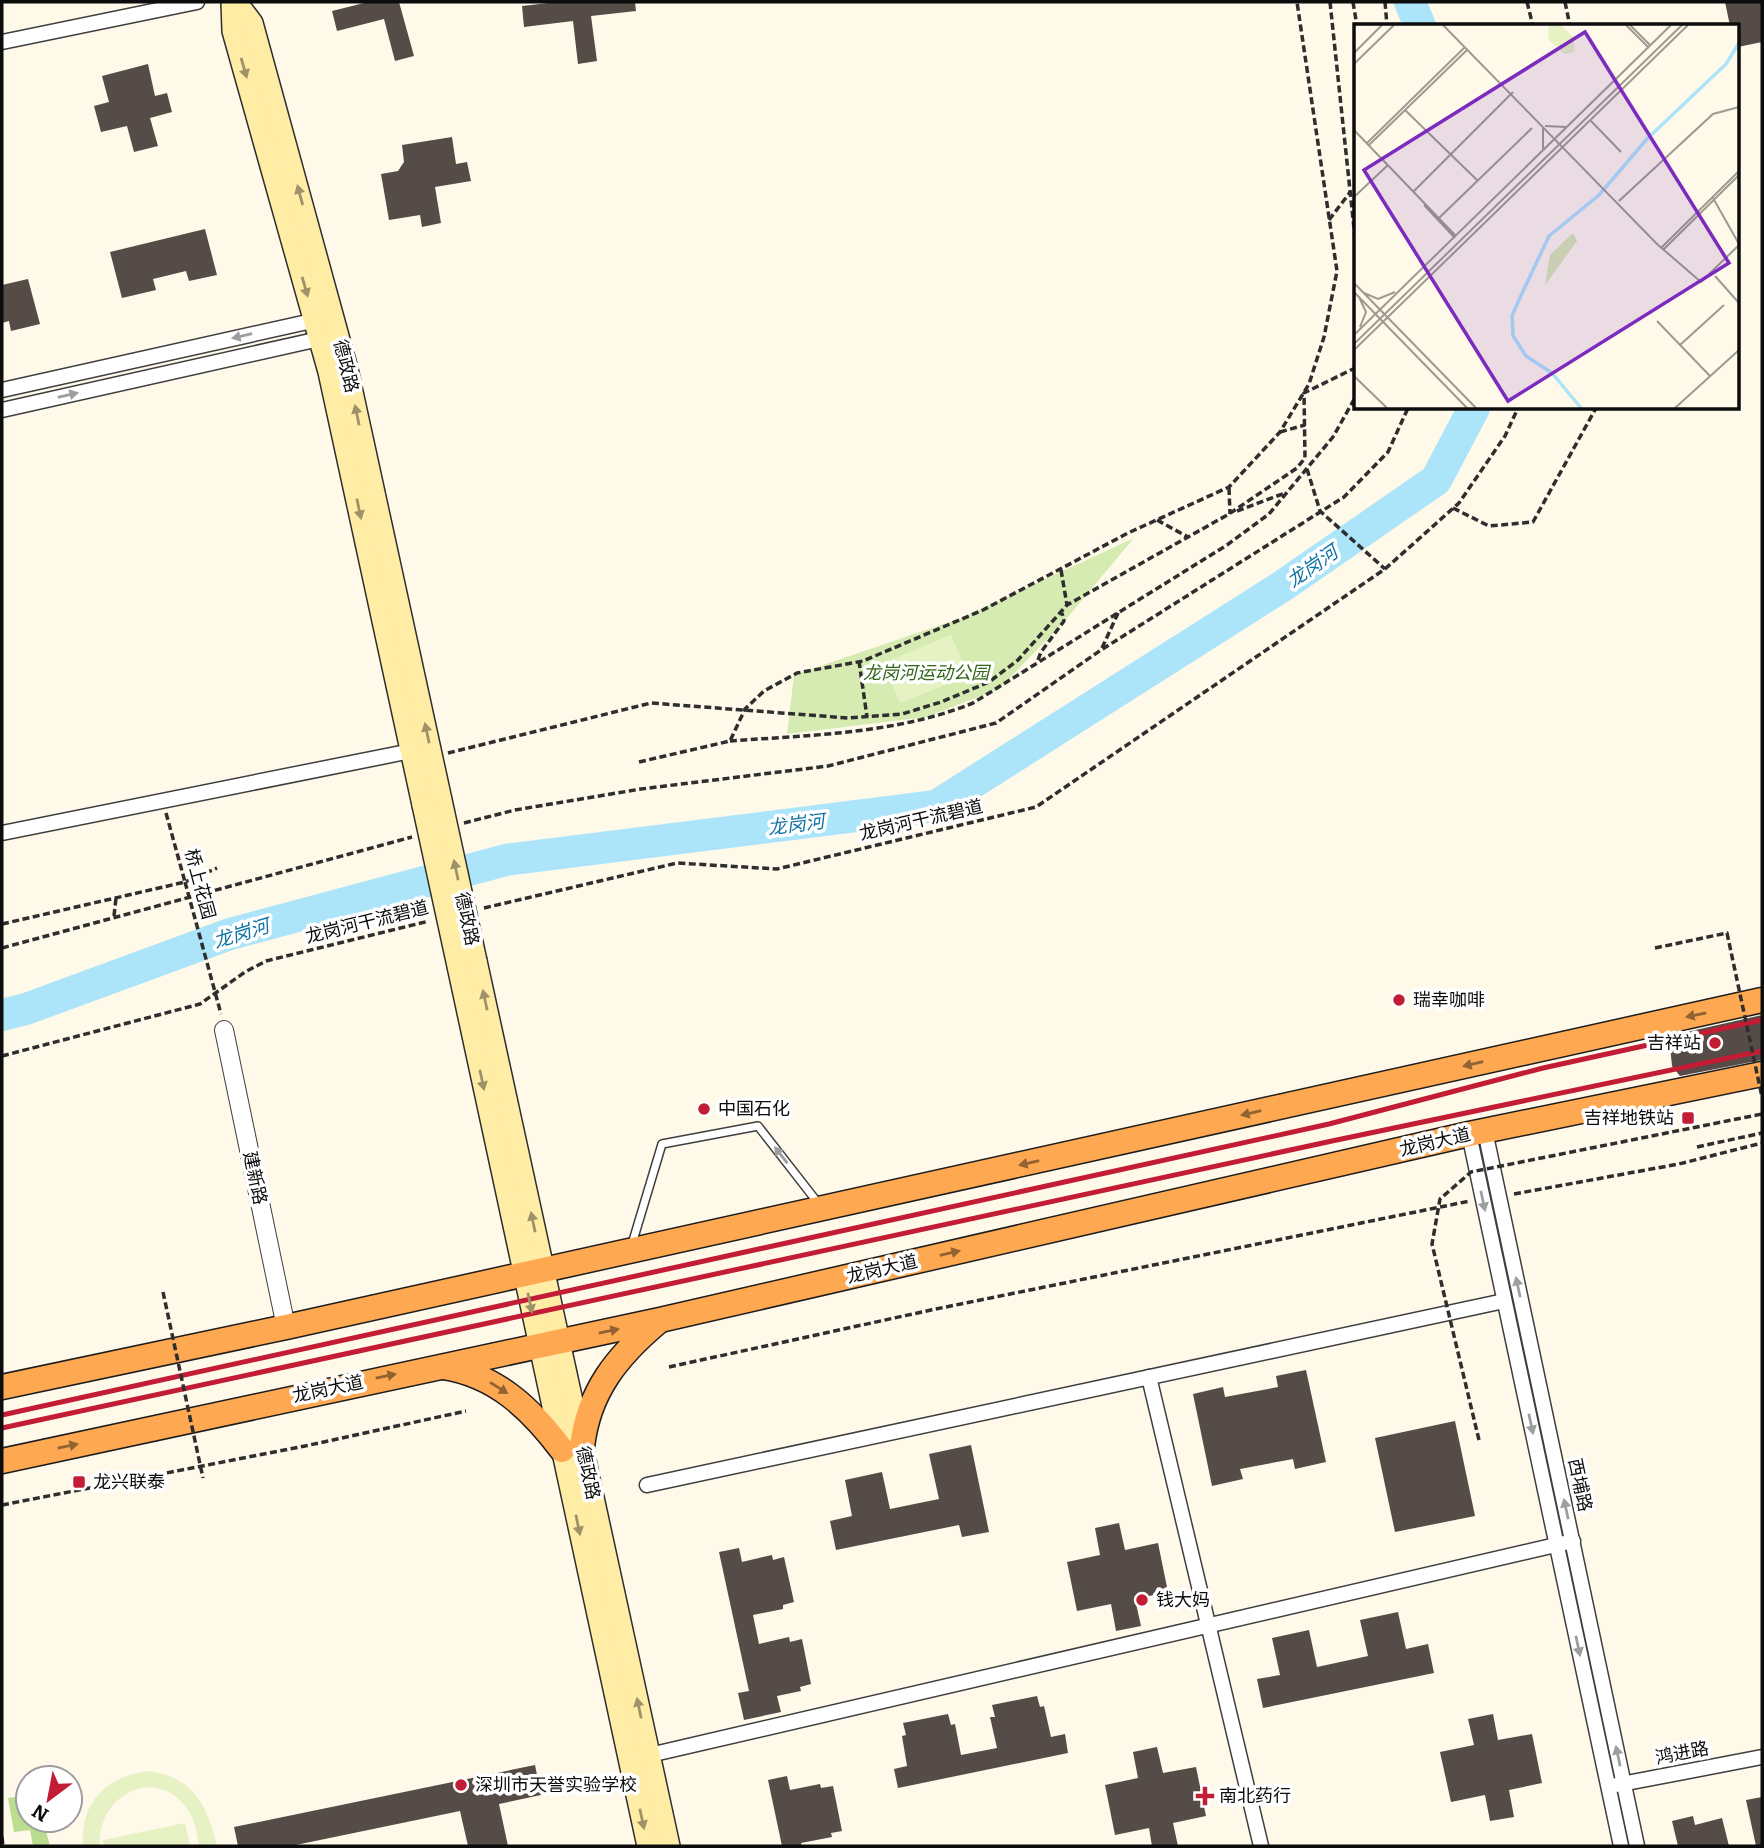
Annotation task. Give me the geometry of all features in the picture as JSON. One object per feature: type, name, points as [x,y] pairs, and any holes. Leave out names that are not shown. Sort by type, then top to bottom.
[{"type":"highway","points":[[2,1387],[534,1273],[1762,1000]]},
{"type":"highway","name":"龙岗大道","points":[[2,1461],[435,1366],[660,1320],[1477,1133],[1762,1074]]},
{"type":"highway","points":[[435,1366],[461,1370],[500,1388],[572,1449],[608,1372],[632,1345],[660,1320]]},
{"type":"main road","name":"德政路","points":[[234,2],[233,30],[326,327],[432,758],[432,802]]},
{"type":"main road","name":"德政路","points":[[326,327],[411,751],[432,802],[639,1757],[669,1846]]},
{"type":"main road","name":"德政路","points":[[639,1757],[648,1846]]},
{"type":"street","points":[[2,42],[197,2]]},
{"type":"street","points":[[2,390],[326,327]]},
{"type":"street","points":[[2,410],[326,327]]},
{"type":"street","points":[[2,833],[411,751]]},
{"type":"street","name":"建新路","points":[[223,1022],[286,1327]]},
{"type":"street","name":"西埔路","points":[[1477,1133],[1499,1196],[1637,1846]]},
{"type":"street","name":"西埔路","points":[[1477,1133],[1483,1199],[1621,1846]]},
{"type":"street","points":[[647,1485],[1504,1301]]},
{"type":"street","points":[[1149,1377],[1261,1846]]},
{"type":"street","points":[[639,1757],[1573,1541]]},
{"type":"street","name":"鸿进路","points":[[1608,1786],[1762,1757]]},
{"type":"lane","points":[[630,1251],[662,1144],[758,1126],[823,1209]]},
{"type":"path","points":[[730,741],[745,709],[764,691],[797,673],[859,661],[983,610],[1157,520],[1229,488],[1280,432],[1304,393],[1324,337],[1337,271],[1297,2]]},
{"type":"path","points":[[1330,2],[1354,224]]},
{"type":"path","points":[[1353,2],[1357,24]]},
{"type":"path","points":[[1385,2],[1387,24]]},
{"type":"path","points":[[1527,2],[1532,24]]},
{"type":"path","points":[[1565,2],[1570,24]]},
{"type":"path","points":[[1329,220],[1351,190]]},
{"type":"path","points":[[1304,393],[1354,368]]},
{"type":"path","points":[[432,758],[651,703],[745,709],[787,716],[867,717],[902,714],[989,681],[1018,660],[1067,606],[1229,514],[1297,468],[1305,458],[1304,393]]},
{"type":"path","points":[[639,762],[730,741],[881,727],[936,718],[972,703],[1227,545],[1269,514],[1333,437],[1354,400]]},
{"type":"path","points":[[462,824],[515,810],[640,789],[828,766],[996,723],[1101,650],[1344,497],[1388,452],[1407,410]]},
{"type":"path","name":"龙岗河干流碧道","points":[[475,910],[677,863],[777,869],[1036,807],[1385,569],[1453,508],[1505,436],[1517,410]]},
{"type":"path","points":[[1453,508],[1489,526],[1533,522],[1595,410]]},
{"type":"path","points":[[1280,432],[1305,425]]},
{"type":"path","points":[[1307,469],[1320,511],[1385,569]]},
{"type":"path","points":[[1229,488],[1229,514]]},
{"type":"path","points":[[1229,514],[1287,492]]},
{"type":"path","points":[[1157,520],[1188,537]]},
{"type":"path","points":[[1061,569],[1067,606]]},
{"type":"path","points":[[1101,650],[1119,610]]},
{"type":"path","points":[[1038,662],[1041,652],[1064,621],[1062,611]]},
{"type":"path","points":[[859,661],[867,717]]},
{"type":"path","name":"桥上花园","points":[[163,801],[223,1022]]},
{"type":"path","points":[[2,948],[422,834]]},
{"type":"path","points":[[2,925],[185,882],[217,868]]},
{"type":"path","points":[[114,916],[116,898]]},
{"type":"path","name":"龙岗河干流碧道","points":[[2,1056],[200,1004],[245,972],[266,961],[436,920]]},
{"type":"path","points":[[1655,948],[1727,933],[1762,1097]]},
{"type":"path","points":[[1479,1440],[1432,1244],[1440,1199],[1471,1172],[1762,1114]]},
{"type":"path","points":[[1697,1147],[1762,1133]]},
{"type":"path","points":[[1499,1196],[1679,1164],[1762,1143]]},
{"type":"path","points":[[669,1367],[944,1307],[1483,1199]]},
{"type":"path","points":[[163,1292],[203,1478]]},
{"type":"path","points":[[2,1505],[305,1446],[466,1411]]},
{"type":"path","points":[[2,1837],[3,1846]]},
{"type":"green space","name":"龙岗河运动公园","points":[[1134,538],[1062,624],[999,689],[926,717],[787,734],[794,675],[964,617]]},
{"type":"green space","points":[[951,635],[968,676],[900,703],[883,663]]},
{"type":"green space","points":[[149,1771],[164,1774],[187,1787],[203,1806],[217,1846],[199,1846],[190,1814],[175,1796],[161,1789],[145,1788],[118,1800],[108,1812],[101,1828],[100,1846],[83,1846],[84,1826],[91,1804],[109,1785],[134,1774]]},
{"type":"green space","points":[[14,1797],[14,1832],[8,1798]]},
{"type":"green space","points":[[185,1823],[190,1846],[104,1846],[103,1840]]},
{"type":"green space","points":[[31,1834],[47,1834],[50,1846],[33,1846]]},
{"type":"building","points":[[368,2],[399,2],[414,56],[395,61],[384,19],[337,31],[332,11]]},
{"type":"building","points":[[557,2],[635,2],[636,11],[591,16],[597,61],[578,64],[573,21],[524,27],[522,6]]},
{"type":"building","points":[[1725,2],[1762,2],[1762,42],[1740,47],[1740,24],[1730,24]]},
{"type":"building","points":[[148,64],[155,96],[167,93],[172,112],[150,118],[158,146],[134,152],[127,126],[101,132],[94,106],[109,102],[102,76]]},
{"type":"building","points":[[452,137],[456,164],[467,162],[471,181],[435,187],[441,223],[422,227],[420,215],[389,220],[381,174],[398,171],[404,162],[402,145]]},
{"type":"building","points":[[205,229],[217,275],[189,281],[186,271],[153,279],[156,290],[122,298],[110,252]]},
{"type":"building","points":[[28,279],[40,324],[11,331],[9,321],[2,323],[2,285]]},
{"type":"building","name":"吉祥站","points":[[1762,1015],[1762,1060],[1680,1076],[1672,1066],[1669,1036]]},
{"type":"building","points":[[1306,1370],[1326,1462],[1295,1469],[1293,1459],[1240,1469],[1243,1479],[1212,1486],[1193,1394],[1223,1387],[1225,1397],[1278,1387],[1276,1376]]},
{"type":"building","points":[[1455,1421],[1475,1516],[1395,1532],[1375,1438]]},
{"type":"building","points":[[971,1445],[989,1532],[962,1537],[959,1525],[836,1550],[830,1521],[852,1516],[845,1480],[882,1472],[890,1509],[939,1499],[929,1454]]},
{"type":"building","points":[[1119,1523],[1125,1550],[1158,1543],[1168,1592],[1135,1599],[1141,1626],[1116,1631],[1111,1604],[1077,1611],[1067,1562],[1100,1555],[1095,1528]]},
{"type":"building","points":[[739,1548],[742,1562],[772,1555],[773,1560],[784,1557],[794,1602],[783,1605],[783,1609],[753,1615],[759,1644],[789,1637],[790,1642],[802,1639],[811,1684],[800,1687],[801,1691],[777,1696],[781,1712],[744,1720],[738,1693],[749,1691],[719,1552]]},
{"type":"building","points":[[1398,1612],[1406,1649],[1428,1644],[1434,1673],[1263,1708],[1257,1679],[1280,1675],[1272,1638],[1309,1630],[1317,1667],[1368,1656],[1360,1620]]},
{"type":"building","points":[[1037,1696],[1040,1707],[1044,1706],[1051,1737],[1065,1734],[1068,1753],[898,1788],[894,1769],[907,1766],[902,1736],[906,1735],[903,1723],[948,1714],[951,1725],[955,1724],[961,1755],[997,1748],[990,1717],[995,1717],[992,1705]]},
{"type":"building","points":[[1493,1714],[1498,1740],[1532,1734],[1542,1783],[1509,1790],[1514,1817],[1490,1821],[1485,1795],[1451,1802],[1440,1752],[1474,1745],[1468,1719]]},
{"type":"building","points":[[1157,1747],[1163,1773],[1196,1767],[1206,1816],[1173,1823],[1178,1846],[1152,1846],[1149,1828],[1115,1835],[1105,1785],[1138,1778],[1133,1752]]},
{"type":"building","points":[[535,1765],[541,1795],[499,1804],[508,1846],[468,1846],[460,1811],[291,1846],[238,1846],[234,1827]]},
{"type":"building","points":[[787,1776],[790,1790],[820,1784],[821,1788],[833,1786],[842,1831],[831,1833],[832,1837],[801,1843],[802,1846],[782,1846],[768,1780]]},
{"type":"building","points":[[1762,1797],[1762,1846],[1756,1846],[1746,1800]]},
{"type":"building","points":[[1693,1816],[1695,1825],[1722,1818],[1729,1846],[1678,1846],[1672,1821]]},
{"type":"waterway","name":"龙岗河","points":[[1410,2],[1419,24]]},
{"type":"waterway","name":"龙岗河","points":[[2,1015],[26,1009],[230,934],[506,860],[936,806],[1284,585],[1436,480],[1473,410]]},
{"type":"railway","points":[[2,1415],[1329,1124],[1543,1068],[1762,1020]]},
{"type":"railway","points":[[2,1428],[1762,1051]]},
{"type":"place","name":"瑞幸咖啡","points":[[1399,1000]]},
{"type":"place","name":"吉祥站","points":[[1715,1043]]},
{"type":"place","name":"中国石化","points":[[704,1109]]},
{"type":"place","name":"吉祥地铁站","points":[[1688,1118]]},
{"type":"place","name":"龙兴联泰","points":[[79,1482]]},
{"type":"place","name":"钱大妈","points":[[1142,1600]]},
{"type":"place","name":"深圳市天誉实验学校","points":[[461,1785]]},
{"type":"place","name":"南北药行","points":[[1205,1796]]}]
